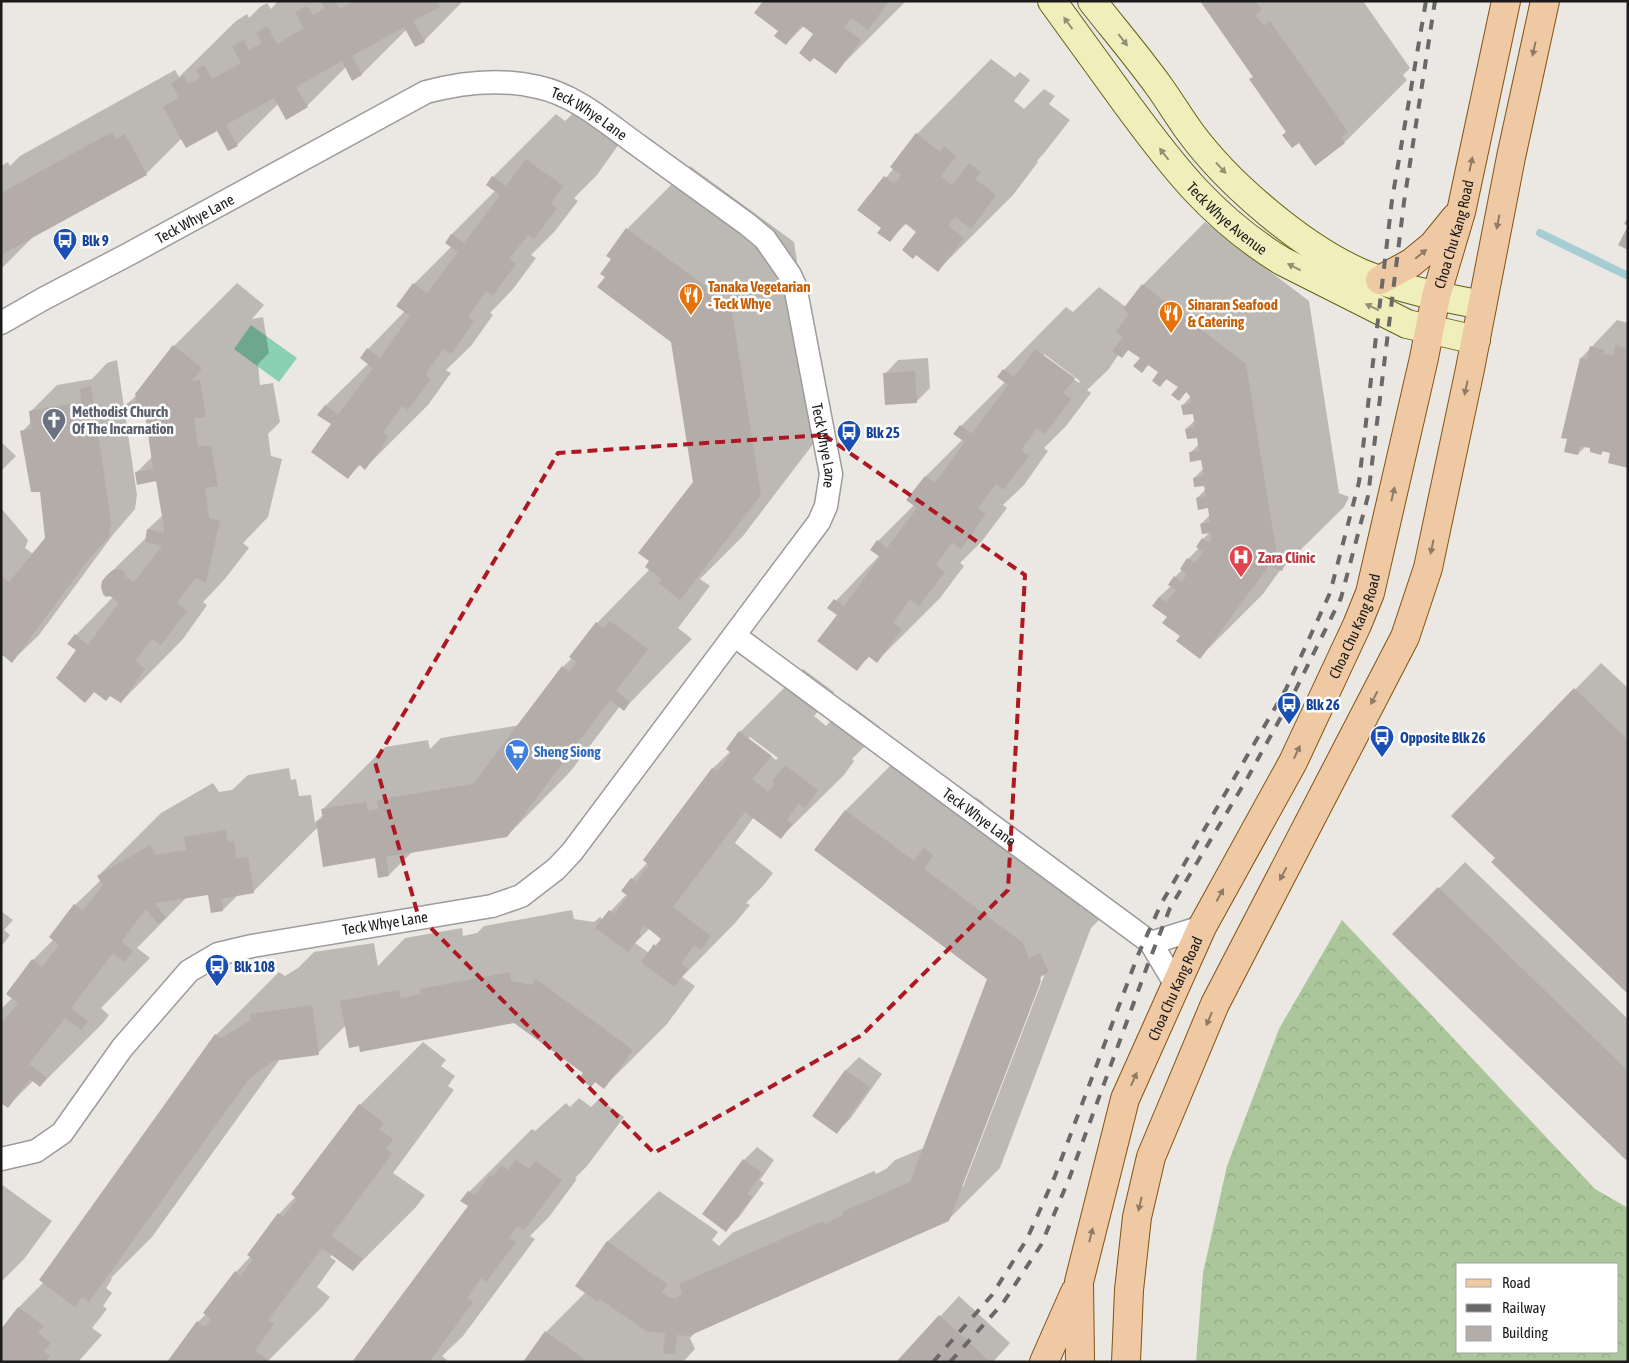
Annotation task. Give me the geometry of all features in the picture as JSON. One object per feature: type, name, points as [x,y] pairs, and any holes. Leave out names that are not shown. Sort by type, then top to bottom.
[{"type":"main road","name":"Teck Whye Avenue","points":[[1052,1],[1164,155],[1195,192],[1227,221],[1282,261],[1407,324],[1476,340]]},
{"type":"main road","name":"Teck Whye Avenue","points":[[1092,1],[1159,86],[1190,132],[1233,181],[1278,220],[1320,252],[1360,273],[1436,296],[1482,305]]},
{"type":"main road","name":"Choa Chu Kang Road","points":[[1080,1362],[1079,1282],[1125,1099],[1202,928],[1293,762],[1370,593],[1430,330],[1436,296],[1461,212],[1506,1]]},
{"type":"main road","points":[[1126,1362],[1129,1290],[1137,1217],[1151,1157],[1215,1004],[1405,637],[1428,568],[1476,340],[1510,157],[1545,1]]},
{"type":"main road","points":[[1380,280],[1411,263],[1433,245],[1461,212]]},
{"type":"main road","points":[[1044,1362],[1079,1282]]},
{"type":"street","name":"Teck Whye Lane","points":[[1,323],[426,92],[456,84],[513,83],[540,87],[563,95],[598,116],[765,239],[790,275],[795,286],[831,474],[826,506],[819,522],[572,852],[556,869],[521,896],[492,906],[252,946],[218,954],[189,971],[122,1048],[62,1133],[36,1151],[1,1159]]},
{"type":"street","name":"Teck Whye Lane","points":[[735,636],[1151,943],[1176,985]]},
{"type":"street","points":[[1151,943],[1202,928]]},
{"type":"highlighted area","points":[[824,435],[1025,575],[1008,890],[862,1035],[654,1153],[418,915],[375,762],[558,453]]},
{"type":"green space","points":[[251,325],[297,358],[279,382],[234,349]]},
{"type":"green space","points":[[1342,920],[1595,1189],[1628,1208],[1628,1362],[1196,1362],[1203,1273],[1227,1166],[1279,1029]]},
{"type":"building","points":[[321,1],[335,1],[340,9],[354,1],[437,1],[440,7],[413,21],[425,42],[415,47],[404,27],[352,56],[362,75],[352,81],[342,61],[296,87],[308,107],[286,120],[274,98],[226,125],[238,146],[228,151],[217,131],[186,148],[163,107],[179,98],[171,83],[184,76],[188,84],[200,78],[196,70],[204,65],[212,79],[241,63],[232,46],[244,40],[249,50],[262,43],[256,33],[267,26],[277,44],[304,28],[295,12],[307,6],[313,15],[325,8]]},
{"type":"building","points":[[763,1],[889,1],[868,30],[851,18],[844,27],[861,40],[836,74],[814,58],[810,62],[799,53],[813,34],[801,25],[786,45],[774,36],[778,31],[754,13]]},
{"type":"building","points":[[1200,1],[1256,1],[1262,10],[1255,15],[1264,26],[1270,21],[1348,132],[1341,137],[1345,143],[1315,166],[1299,143],[1292,148],[1282,135],[1286,132],[1249,79],[1253,77]]},
{"type":"building","points":[[112,132],[116,139],[125,134],[147,175],[1,255],[1,193]]},
{"type":"building","points":[[916,133],[940,152],[944,146],[956,156],[941,176],[952,185],[969,163],[981,172],[975,179],[996,195],[971,229],[955,216],[948,225],[964,238],[938,272],[916,255],[913,259],[902,250],[916,232],[905,223],[890,242],[877,233],[881,228],[857,210],[884,176],[894,184],[901,175],[890,167]]},
{"type":"building","points":[[526,159],[563,186],[551,203],[557,208],[534,239],[528,235],[509,259],[516,264],[493,295],[486,291],[468,317],[474,322],[451,354],[444,349],[425,374],[431,379],[408,410],[402,406],[383,432],[389,437],[365,470],[359,464],[348,479],[311,452],[331,424],[317,415],[325,405],[338,415],[373,368],[360,358],[367,348],[380,358],[410,316],[396,306],[413,283],[427,293],[458,252],[445,243],[451,234],[464,243],[500,195],[486,185],[492,176],[506,186]]},
{"type":"building","points":[[1628,217],[1628,226],[1624,224]]},
{"type":"building","points":[[1628,226],[1628,250],[1618,245]]},
{"type":"building","points":[[626,228],[731,305],[761,495],[680,600],[658,583],[662,579],[645,567],[649,561],[638,553],[693,482],[671,342],[597,287],[605,277],[600,274],[611,259],[606,256]]},
{"type":"building","points":[[1142,284],[1246,364],[1277,556],[1287,560],[1282,571],[1269,566],[1200,659],[1176,641],[1180,636],[1162,623],[1167,617],[1152,606],[1159,597],[1166,602],[1176,590],[1168,585],[1174,576],[1182,582],[1187,574],[1180,569],[1187,558],[1195,563],[1203,552],[1196,547],[1202,538],[1209,543],[1212,539],[1211,533],[1202,534],[1200,524],[1210,522],[1208,508],[1198,510],[1196,498],[1206,496],[1204,486],[1194,487],[1193,478],[1204,476],[1201,460],[1190,462],[1189,452],[1199,451],[1197,438],[1187,439],[1185,429],[1195,427],[1193,414],[1183,415],[1181,405],[1191,403],[1190,396],[1186,392],[1179,401],[1171,395],[1178,387],[1166,379],[1160,387],[1152,381],[1158,372],[1148,365],[1142,373],[1133,366],[1140,358],[1128,350],[1122,358],[1112,351],[1123,337],[1116,331],[1129,314],[1123,309]]},
{"type":"building","points":[[173,345],[202,368],[192,381],[200,380],[206,417],[194,418],[198,447],[211,445],[218,486],[205,488],[209,518],[220,521],[206,582],[195,578],[177,603],[187,611],[161,645],[152,639],[135,661],[145,669],[121,703],[110,696],[106,701],[94,692],[85,703],[56,678],[76,650],[67,644],[75,634],[88,645],[119,603],[110,596],[106,597],[103,594],[102,581],[107,575],[113,570],[118,569],[124,571],[125,576],[134,582],[162,546],[145,542],[147,529],[164,533],[156,481],[137,485],[135,472],[153,469],[145,413],[127,416],[126,404],[137,401],[135,394]]},
{"type":"building","points":[[1615,345],[1627,348],[1625,359],[1628,360],[1628,468],[1608,463],[1610,453],[1602,451],[1601,455],[1590,452],[1590,448],[1580,446],[1578,455],[1564,452],[1567,439],[1561,438],[1580,358],[1587,359],[1590,346],[1604,350],[1603,354],[1613,356]]},
{"type":"building","points":[[1035,349],[1075,378],[1063,393],[1071,399],[1045,434],[1037,428],[1021,450],[1029,456],[1003,490],[996,484],[978,508],[986,514],[961,549],[952,542],[936,565],[945,572],[919,606],[910,599],[893,623],[902,629],[877,663],[868,656],[857,671],[817,641],[837,615],[827,608],[834,599],[844,606],[880,557],[870,550],[877,540],[887,548],[917,508],[906,500],[925,476],[935,483],[965,442],[953,434],[960,425],[971,434],[1008,385],[997,377],[1003,369],[1014,377]]},
{"type":"building","points":[[915,371],[917,403],[885,405],[883,373]]},
{"type":"building","points":[[91,385],[111,522],[109,536],[85,564],[12,663],[1,654],[1,576],[9,582],[45,538],[40,492],[31,492],[20,431],[31,428],[29,411],[81,402],[80,389]]},
{"type":"building","points":[[610,621],[648,649],[616,691],[630,702],[624,711],[610,700],[507,837],[386,857],[389,876],[378,878],[375,858],[323,867],[316,821],[323,819],[321,809],[366,802],[368,811],[378,809],[377,800],[473,784],[562,666],[569,672],[577,662],[569,657],[596,622],[604,628]]},
{"type":"building","points":[[1574,688],[1628,740],[1628,994],[1491,862],[1495,858],[1451,816]]},
{"type":"building","points":[[739,731],[772,756],[752,779],[768,792],[775,784],[772,781],[785,765],[818,790],[805,808],[799,803],[787,820],[792,824],[781,839],[745,812],[673,907],[711,936],[701,950],[694,945],[681,964],[688,969],[674,987],[641,962],[654,944],[656,946],[661,939],[644,925],[639,933],[641,935],[628,952],[595,928],[609,910],[614,914],[628,896],[621,891],[631,878],[636,882],[649,865],[643,860],[712,768],[718,771],[731,753],[726,749]]},
{"type":"building","points":[[845,810],[914,861],[924,848],[933,855],[924,869],[1023,943],[1029,958],[1040,953],[1049,972],[1039,977],[1041,981],[949,1221],[689,1336],[677,1335],[675,1355],[663,1353],[665,1333],[646,1331],[600,1299],[598,1302],[575,1286],[607,1241],[667,1284],[662,1292],[669,1298],[677,1298],[682,1293],[679,1284],[823,1221],[824,1224],[844,1215],[842,1212],[910,1182],[987,979],[814,850]]},
{"type":"building","points":[[226,830],[228,842],[234,841],[236,859],[248,857],[254,893],[221,899],[223,911],[211,913],[208,895],[155,903],[166,918],[158,924],[146,909],[121,942],[133,951],[125,962],[113,953],[71,1008],[88,1021],[81,1030],[65,1018],[29,1064],[47,1078],[40,1087],[30,1079],[8,1108],[1,1103],[1,1024],[18,1003],[6,994],[32,959],[42,967],[59,945],[49,937],[74,904],[83,911],[103,885],[97,876],[150,845],[156,855],[186,850],[184,837]]},
{"type":"building","points":[[1438,887],[1628,1071],[1628,1158],[1626,1160],[1392,934]]},
{"type":"building","points":[[510,972],[511,981],[532,985],[536,979],[633,1050],[604,1089],[595,1082],[591,1087],[579,1078],[583,1073],[514,1023],[360,1052],[359,1046],[349,1048],[340,1001],[399,990],[401,998],[421,994],[420,989]]},
{"type":"building","points":[[312,1005],[319,1055],[273,1061],[249,1079],[89,1302],[82,1297],[75,1307],[39,1280],[215,1034],[221,1038],[251,1020],[250,1014]]},
{"type":"building","points":[[845,1070],[870,1087],[837,1134],[812,1116]]},
{"type":"building","points":[[359,1104],[384,1123],[379,1129],[393,1139],[386,1149],[392,1154],[331,1236],[363,1259],[353,1271],[322,1248],[268,1320],[274,1324],[255,1351],[268,1360],[267,1362],[167,1362],[197,1321],[205,1327],[211,1319],[203,1313],[235,1271],[241,1276],[253,1259],[247,1255],[278,1213],[283,1217],[297,1199],[291,1194]]},
{"type":"building","points":[[743,1159],[762,1173],[747,1194],[752,1197],[726,1232],[702,1214]]},
{"type":"building","points":[[516,1160],[529,1169],[536,1161],[562,1180],[524,1230],[517,1226],[509,1238],[516,1242],[486,1282],[481,1278],[467,1298],[473,1302],[429,1362],[352,1362],[468,1206],[460,1201],[468,1191],[475,1195],[490,1175],[493,1176],[502,1165],[508,1170]]},
{"type":"building","points":[[18,1307],[44,1326],[38,1333],[51,1343],[44,1351],[50,1356],[46,1362],[1,1362],[1,1329]]},
{"type":"building","points":[[939,1315],[973,1346],[990,1362],[896,1362]]},
{"type":"building","points":[[545,1331],[588,1362],[523,1362]]},
{"type":"waterway","points":[[1540,233],[1628,276]]},
{"type":"railway","points":[[933,1362],[992,1295],[1027,1239],[1055,1176],[1138,955],[1161,904],[1286,689],[1330,593],[1359,482],[1392,200],[1426,1]]},
{"type":"railway","points":[[950,1362],[1003,1303],[1041,1245],[1069,1179],[1170,908],[1248,777],[1292,697],[1341,598],[1368,496],[1404,202],[1435,1]]},
{"type":"place","name":"Blk 9","points":[[65,261]]},
{"type":"place","name":"Tanaka Vegetarian - Teck Whye","points":[[691,316]]},
{"type":"place","name":"Sinaran Seafood & Catering","points":[[1171,334]]},
{"type":"place","name":"Methodist Church Of The Incarnation","points":[[54,441]]},
{"type":"place","name":"Blk 25","points":[[849,453]]},
{"type":"place","name":"Zara Clinic","points":[[1241,578]]},
{"type":"place","name":"Blk 26","points":[[1289,725]]},
{"type":"place","name":"Opposite Blk 26","points":[[1382,758]]},
{"type":"place","name":"Sheng Siong","points":[[517,772]]},
{"type":"place","name":"Blk 108","points":[[217,987]]}]
